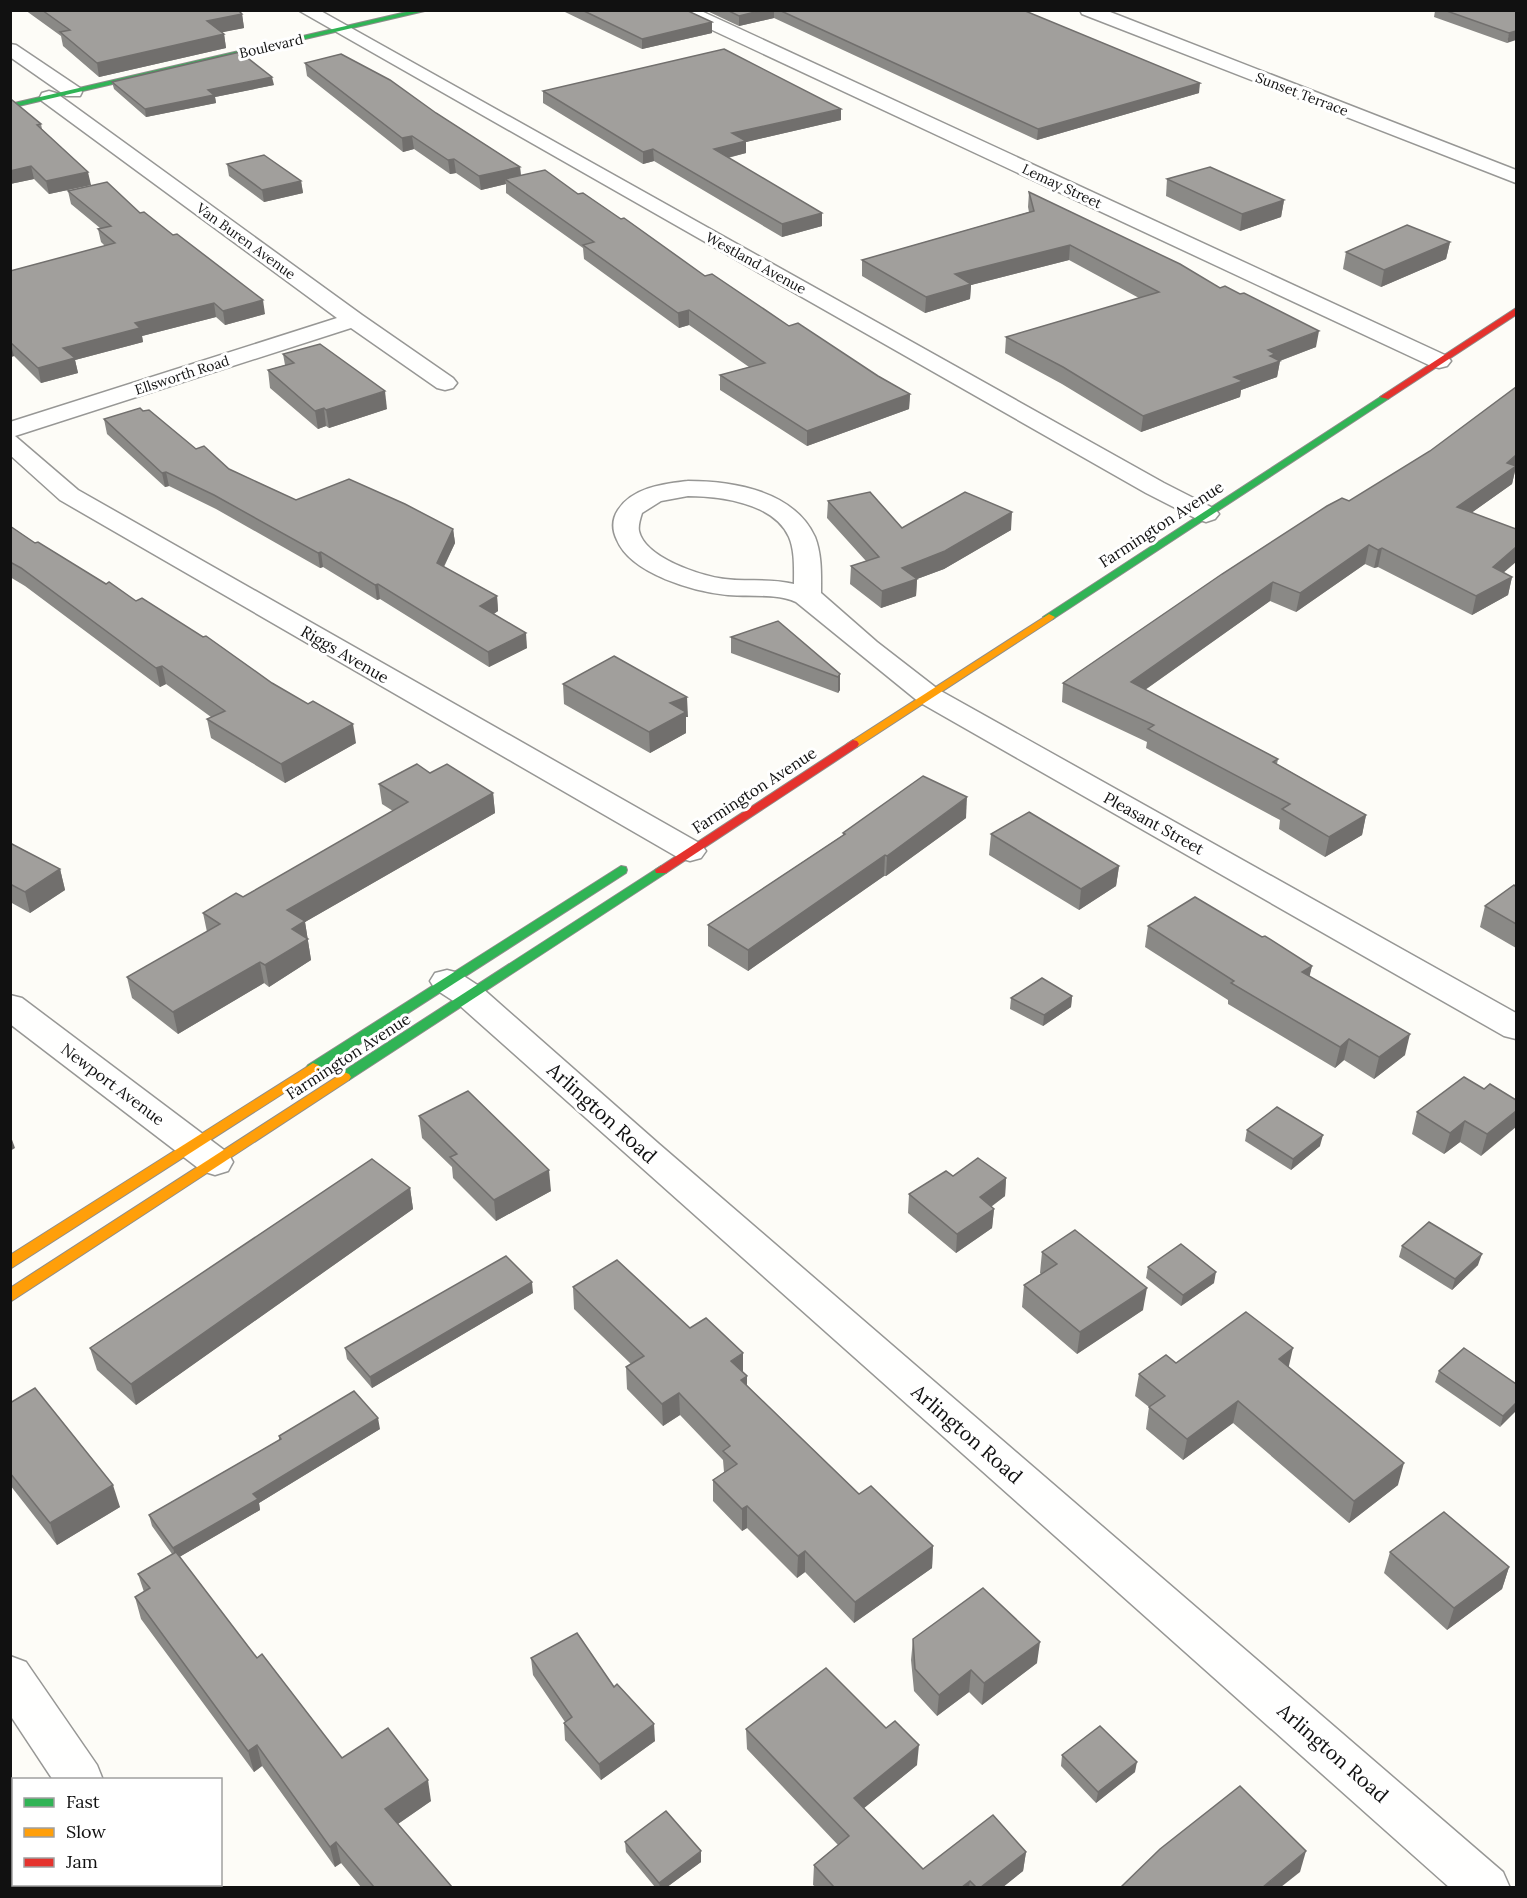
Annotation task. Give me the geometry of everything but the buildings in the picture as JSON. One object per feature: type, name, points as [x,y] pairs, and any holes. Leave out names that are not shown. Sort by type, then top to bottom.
[{"type":"main road","name":"Boulevard","points":[[10,106],[426,10]]},
{"type":"main road","name":"Farmington Avenue","points":[[1402,364],[1430,353],[1516,311]]},
{"type":"main road","name":"Farmington Avenue","points":[[10,1296],[204,1154],[458,988],[675,842],[1430,353]]},
{"type":"main road","name":"Farmington Avenue","points":[[10,1263],[204,1154],[458,988],[629,864]]},
{"type":"street","name":"Westland Avenue","points":[[306,10],[1191,506]]},
{"type":"street","name":"Lemay Street","points":[[684,10],[1430,353]]},
{"type":"street","name":"Sunset Terrace","points":[[1088,10],[1516,177]]},
{"type":"street","points":[[10,49],[73,92]]},
{"type":"street","name":"Van Buren Avenue","points":[[49,97],[354,320],[445,383]]},
{"type":"street","name":"Ellsworth Road","points":[[10,430],[354,320]]},
{"type":"street","name":"Riggs Avenue","points":[[10,442],[69,495],[675,842]]},
{"type":"street","name":"Pleasant Street","points":[[807,596],[806,558],[802,536],[790,520],[762,502],[722,490],[680,488],[645,499],[637,504],[627,516],[627,535],[636,549],[654,563],[684,577],[725,587],[771,589],[807,596],[882,661],[915,686],[1516,1028]]},
{"type":"street","name":"Arlington Road","points":[[458,988],[1486,1887]]},
{"type":"street","name":"Newport Avenue","points":[[10,1006],[204,1154]]},
{"type":"street","points":[[10,1676],[79,1778]]},
{"type":"traffic: fast","points":[[10,106],[426,10]]},
{"type":"traffic: fast","points":[[1049,617],[1385,397]]},
{"type":"traffic: fast","points":[[313,1068],[621,870]]},
{"type":"traffic: fast","points":[[344,1077],[661,870]]},
{"type":"traffic: slow","points":[[853,744],[1049,617]]},
{"type":"traffic: slow","points":[[10,1263],[313,1068]]},
{"type":"traffic: slow","points":[[10,1296],[344,1077]]},
{"type":"traffic: jam","points":[[1385,397],[1516,311]]},
{"type":"traffic: jam","points":[[661,870],[853,744]]}]
